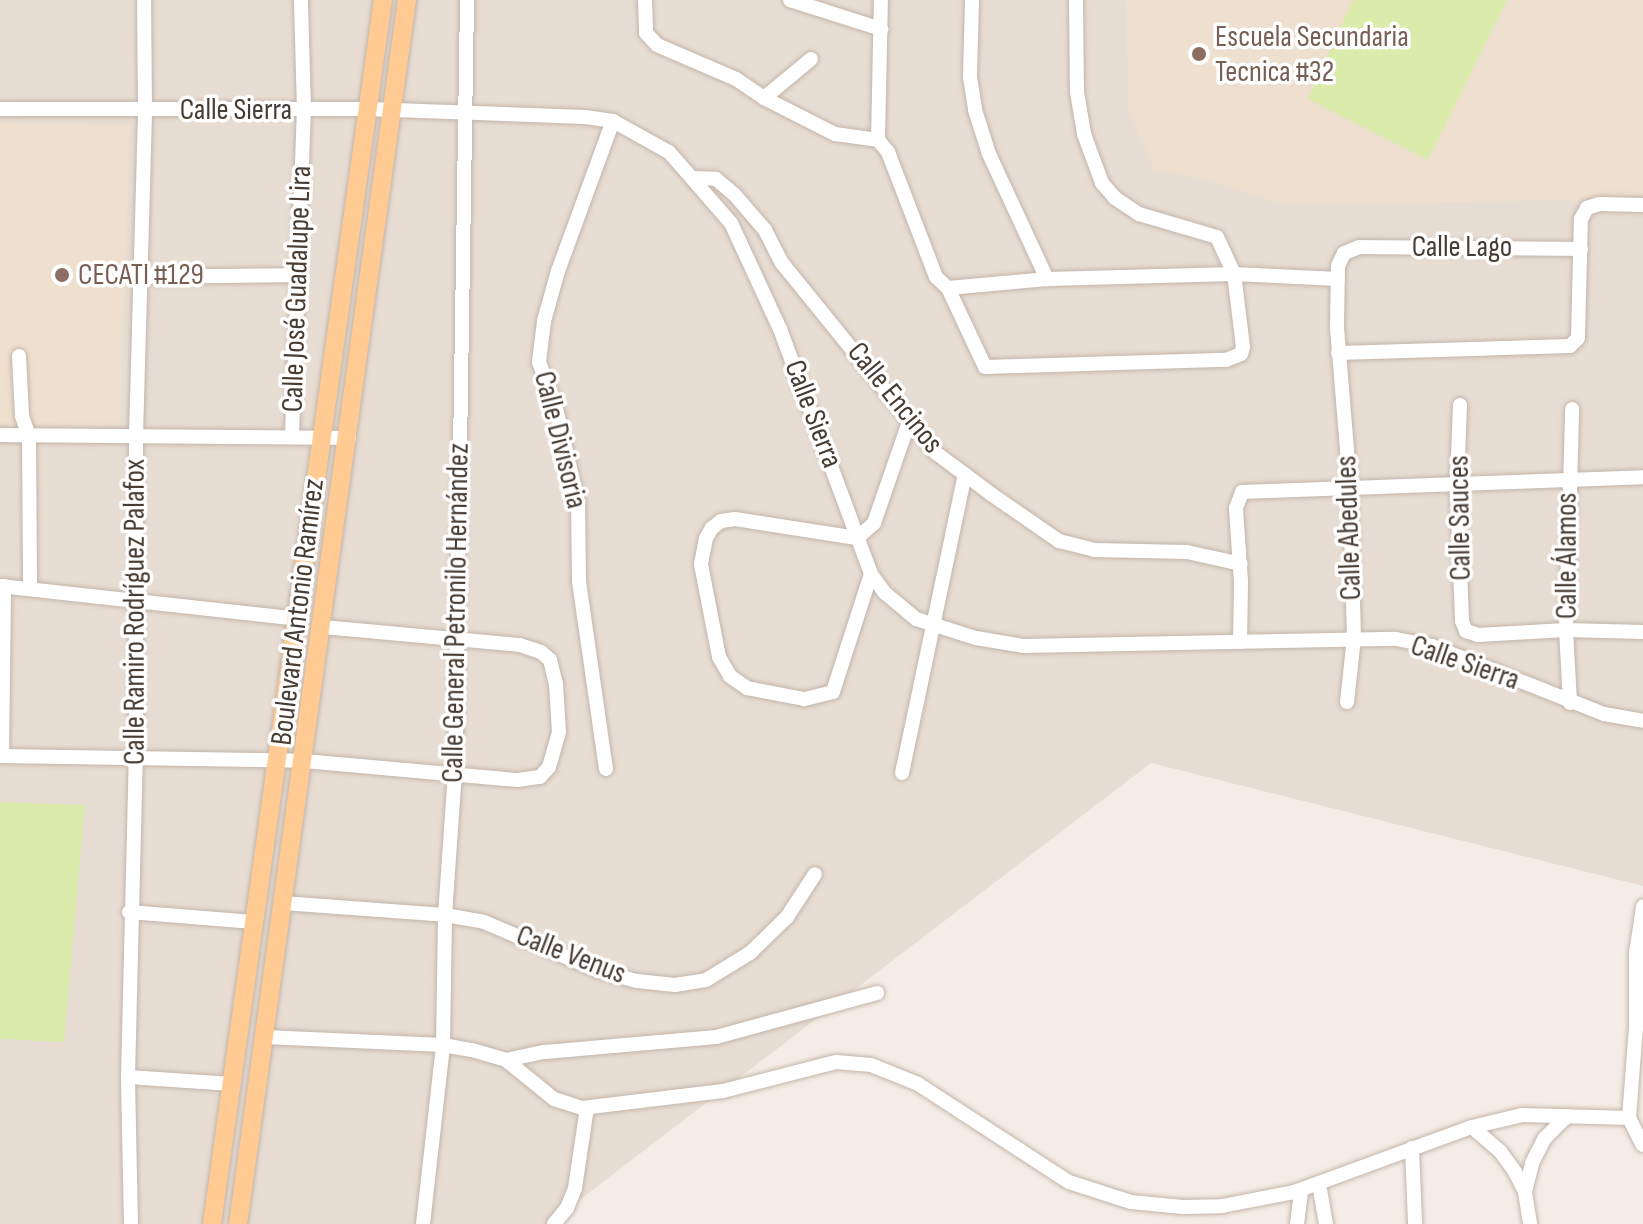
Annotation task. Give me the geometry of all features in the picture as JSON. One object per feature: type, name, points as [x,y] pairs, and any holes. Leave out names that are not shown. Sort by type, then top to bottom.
[{"type":"main road","name":"Boulevard Antonio Ramírez","points":[[212,1224],[280,760],[320,437],[383,0]]},
{"type":"main road","name":"Boulevard Antonio Ramírez","points":[[238,1224],[349,438],[407,0]]},
{"type":"street","name":"Calle Ramiro Rodríguez Palafox","points":[[131,1224],[129,912],[136,756],[136,436],[145,109],[144,0]]},
{"type":"street","name":"Calle José Guadalupe Lira","points":[[292,435],[304,110],[301,0]]},
{"type":"street","name":"Calle General Petronilo Hernández","points":[[423,1224],[443,1045],[445,915],[455,773],[467,0]]},
{"type":"street","points":[[645,0],[646,33],[663,48],[736,79],[764,98],[835,134],[878,140]]},
{"type":"street","points":[[790,0],[881,29]]},
{"type":"street","points":[[881,0],[878,140],[888,152],[936,277],[948,288],[982,363],[989,369],[1226,360],[1241,354],[1243,347],[1234,274],[1217,237],[1139,214],[1115,198],[1102,183],[1084,134],[1077,92],[1076,0]]},
{"type":"street","points":[[972,0],[970,77],[975,110],[989,154],[1047,279]]},
{"type":"street","points":[[764,98],[811,59]]},
{"type":"street","name":"Calle Sierra","points":[[0,109],[367,109],[585,117],[613,121],[669,152],[731,223],[780,329],[847,502],[871,574],[901,609],[934,627],[1024,646],[1396,639],[1432,646],[1570,703],[1643,721]]},
{"type":"street","name":"Calle Divisoria","points":[[606,769],[579,581],[578,502],[555,404],[539,362],[544,321],[558,271],[613,121]]},
{"type":"street","name":"Calle Encinos","points":[[693,178],[716,179],[734,194],[765,230],[782,263],[936,453],[965,475],[1059,541],[1094,550],[1187,552],[1241,564]]},
{"type":"street","points":[[1338,353],[1570,346],[1576,343],[1581,219],[1587,208],[1599,204],[1643,205]]},
{"type":"street","name":"Calle Lago","points":[[1344,253],[1360,247],[1581,249]]},
{"type":"street","name":"Calle Abedules","points":[[1344,253],[1338,266],[1338,353],[1350,486],[1354,638],[1347,702]]},
{"type":"street","points":[[948,288],[1047,279],[1234,274],[1338,279]]},
{"type":"street","points":[[140,277],[298,275]]},
{"type":"street","points":[[19,356],[22,416],[29,436],[30,589]]},
{"type":"street","name":"Calle Sauces","points":[[1460,405],[1457,484],[1462,621],[1466,631],[1478,635],[1566,630]]},
{"type":"street","name":"Calle Álamos","points":[[1570,703],[1566,630],[1567,477],[1572,409]]},
{"type":"street","points":[[871,574],[849,639],[839,683],[833,692],[816,699],[747,688],[730,676],[719,657],[701,564],[706,538],[721,521],[735,519],[857,538],[874,523],[910,419]]},
{"type":"street","points":[[0,435],[292,435],[349,438]]},
{"type":"street","points":[[902,773],[965,475]]},
{"type":"street","points":[[1240,642],[1241,564],[1236,508],[1240,494],[1350,486],[1643,477]]},
{"type":"street","points":[[299,619],[2,586],[1,756],[304,761],[518,780],[536,779],[545,773],[559,732],[556,684],[550,660],[536,650],[520,645],[322,627]]},
{"type":"street","points":[[1566,630],[1643,632]]},
{"type":"street","name":"Calle Venus","points":[[283,903],[445,915],[506,929],[599,971],[637,981],[689,984],[717,975],[765,940],[787,917],[815,874]]},
{"type":"street","points":[[1643,907],[1636,953],[1640,1008],[1629,1118],[1643,1145]]},
{"type":"street","points":[[129,912],[254,922]]},
{"type":"street","points":[[265,1037],[443,1045],[506,1060],[545,1052],[716,1037],[877,993]]},
{"type":"street","points":[[506,1060],[554,1099],[572,1107],[587,1108],[723,1091],[836,1062],[886,1069],[918,1084],[1045,1169],[1109,1197],[1203,1208],[1301,1190],[1472,1127],[1522,1115],[1629,1118]]},
{"type":"street","points":[[128,1077],[232,1084]]},
{"type":"street","points":[[554,1224],[567,1208],[575,1188],[587,1108]]},
{"type":"street","points":[[1530,1224],[1525,1192],[1532,1163],[1545,1138],[1567,1116]]},
{"type":"street","points":[[1472,1127],[1500,1151],[1525,1192]]},
{"type":"street","points":[[1412,1148],[1415,1224]]},
{"type":"street","points":[[1319,1184],[1326,1224]]},
{"type":"street","points":[[1297,1224],[1301,1190]]},
{"type":"shaded area","points":[[0,0],[1643,0],[1643,886],[1151,763],[548,1224],[0,1224]]},
{"type":"shaded area","points":[[1126,0],[1643,0],[1643,199],[1284,205],[1207,180],[1154,170],[1128,108]]},
{"type":"shaded area","name":"CECATI #129","points":[[0,122],[130,125],[120,426],[0,425]]},
{"type":"green space","points":[[1353,0],[1507,0],[1428,160],[1308,99]]},
{"type":"green space","points":[[0,802],[85,805],[64,1042],[0,1039]]},
{"type":"place","name":"Escuela Secundaria Tecnica #32","points":[[1199,54]]},
{"type":"place","name":"CECATI #129","points":[[62,275]]}]
